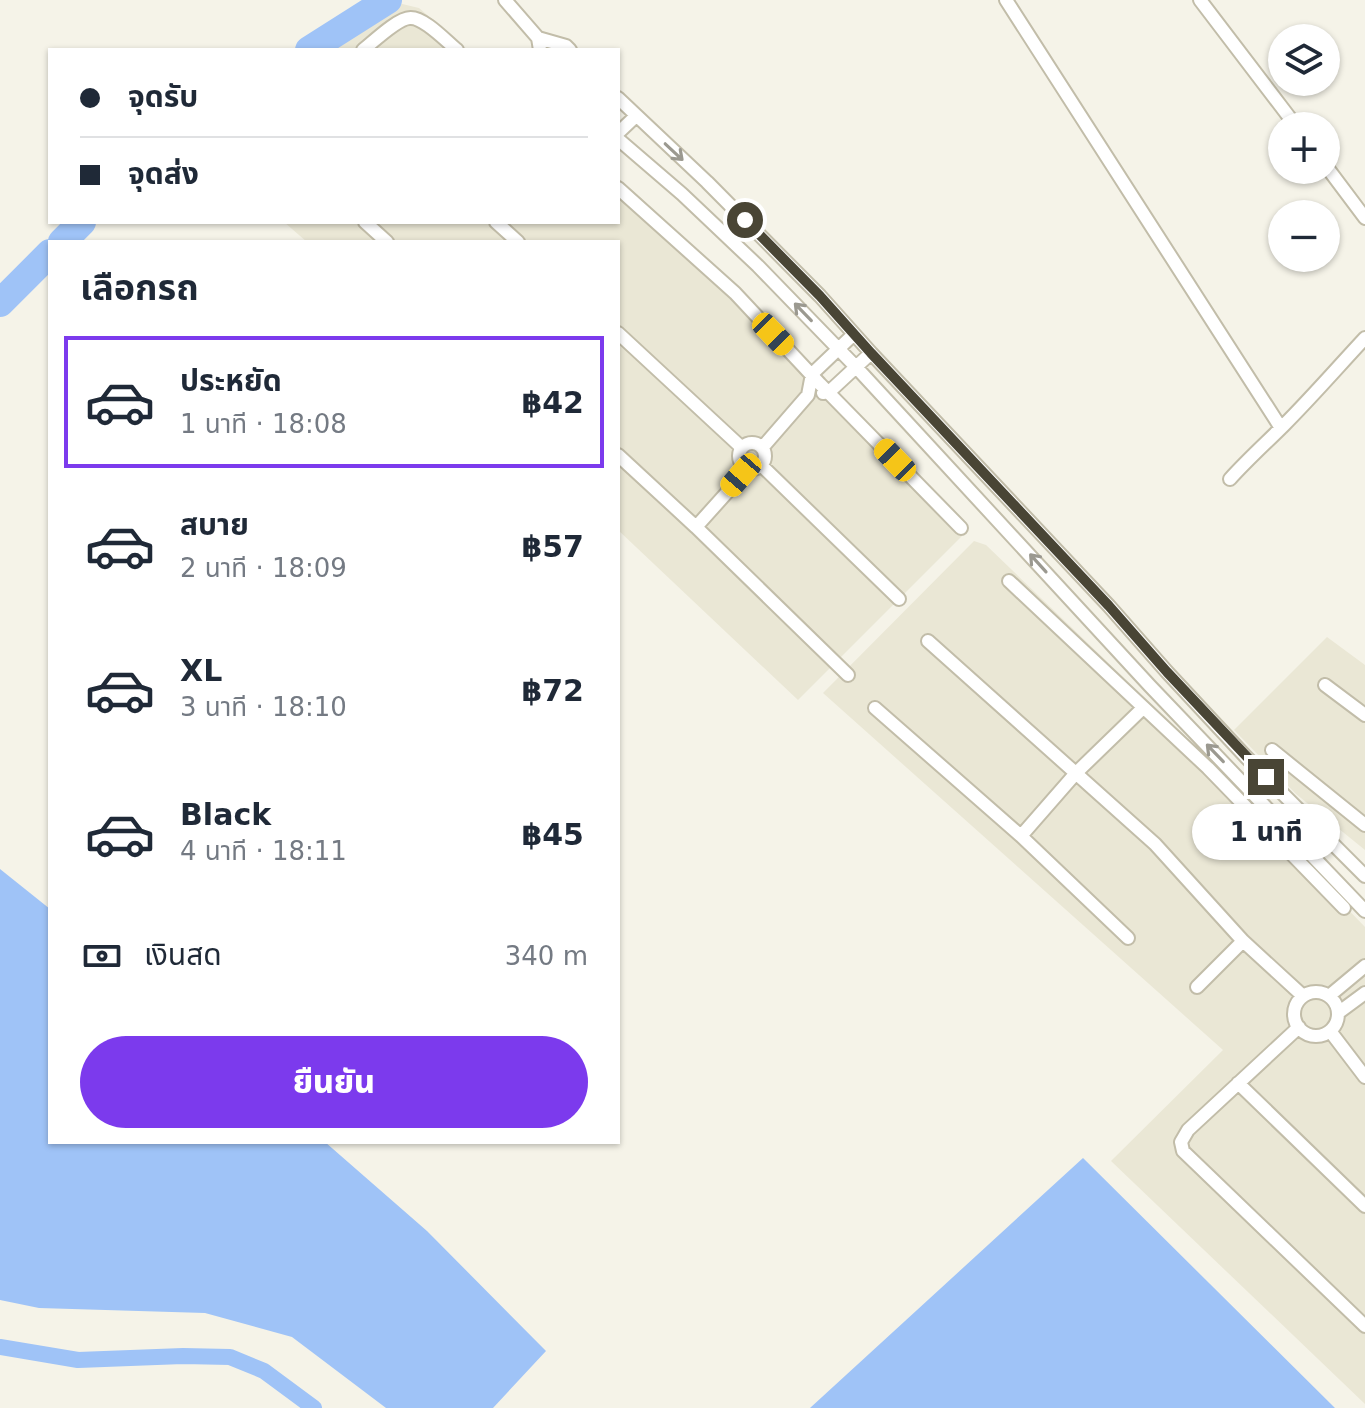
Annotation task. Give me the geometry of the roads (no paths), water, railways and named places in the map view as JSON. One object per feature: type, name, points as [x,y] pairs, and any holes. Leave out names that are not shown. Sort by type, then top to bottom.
[{"type":"street","points":[[505,0],[539,44],[568,48]]},
{"type":"street","points":[[1006,0],[1281,428]]},
{"type":"street","points":[[1200,0],[1285,112]]},
{"type":"street","points":[[366,48],[402,20],[411,17],[427,24],[455,48]]},
{"type":"street","points":[[620,100],[820,296],[1246,757],[1365,876]]},
{"type":"street","points":[[620,134],[636,116]]},
{"type":"street","points":[[620,138],[758,266],[838,348],[941,456],[1150,686],[1365,911]]},
{"type":"street","points":[[1340,184],[1365,218]]},
{"type":"street","points":[[620,190],[735,293],[961,528]]},
{"type":"street","points":[[367,224],[385,240]]},
{"type":"street","points":[[498,224],[516,240]]},
{"type":"street","points":[[762,448],[808,395],[812,374],[854,334]]},
{"type":"street","points":[[620,335],[741,447]]},
{"type":"street","points":[[1230,479],[1365,338]]},
{"type":"street","points":[[808,395],[829,392],[871,353]]},
{"type":"street","points":[[696,527],[765,457],[762,448],[752,443],[741,447]]},
{"type":"street","points":[[741,447],[739,460],[742,466],[754,467],[899,599]]},
{"type":"street","points":[[620,457],[848,675]]},
{"type":"street","points":[[1009,581],[1208,768],[1344,908]]},
{"type":"street","points":[[928,641],[1155,844],[1243,941],[1303,996]]},
{"type":"street","points":[[1150,686],[1167,672]]},
{"type":"street","points":[[1325,685],[1365,715]]},
{"type":"street","points":[[875,708],[1021,836],[1128,938]]},
{"type":"street","points":[[1021,836],[1076,773],[1143,708]]},
{"type":"street","points":[[1272,750],[1365,825]]},
{"type":"street","points":[[1197,987],[1243,941]]},
{"type":"street","points":[[1329,996],[1365,966]]},
{"type":"street","points":[[1316,992],[1329,996],[1338,1013],[1335,1026],[1330,1031],[1314,1036],[1299,1027],[1294,1014],[1303,996],[1316,992]]},
{"type":"street","points":[[1338,1013],[1365,993]]},
{"type":"street","points":[[1299,1027],[1188,1130],[1181,1142],[1183,1151],[1365,1326]]},
{"type":"street","points":[[1330,1031],[1365,1077]]},
{"type":"street","points":[[1238,1083],[1365,1206]]},
{"type":"water","points":[[0,869],[48,907],[48,1144],[327,1144],[427,1231],[546,1351],[493,1408],[386,1408],[292,1337],[205,1313],[39,1308],[0,1300]]},
{"type":"water","points":[[1083,1158],[1335,1408],[810,1408]]},
{"type":"waterway","points":[[312,48],[388,0]]},
{"type":"waterway","points":[[64,240],[80,224]]},
{"type":"waterway","points":[[0,303],[48,255]]},
{"type":"waterway","points":[[0,1347],[78,1360],[230,1357],[264,1371],[314,1408]]}]
